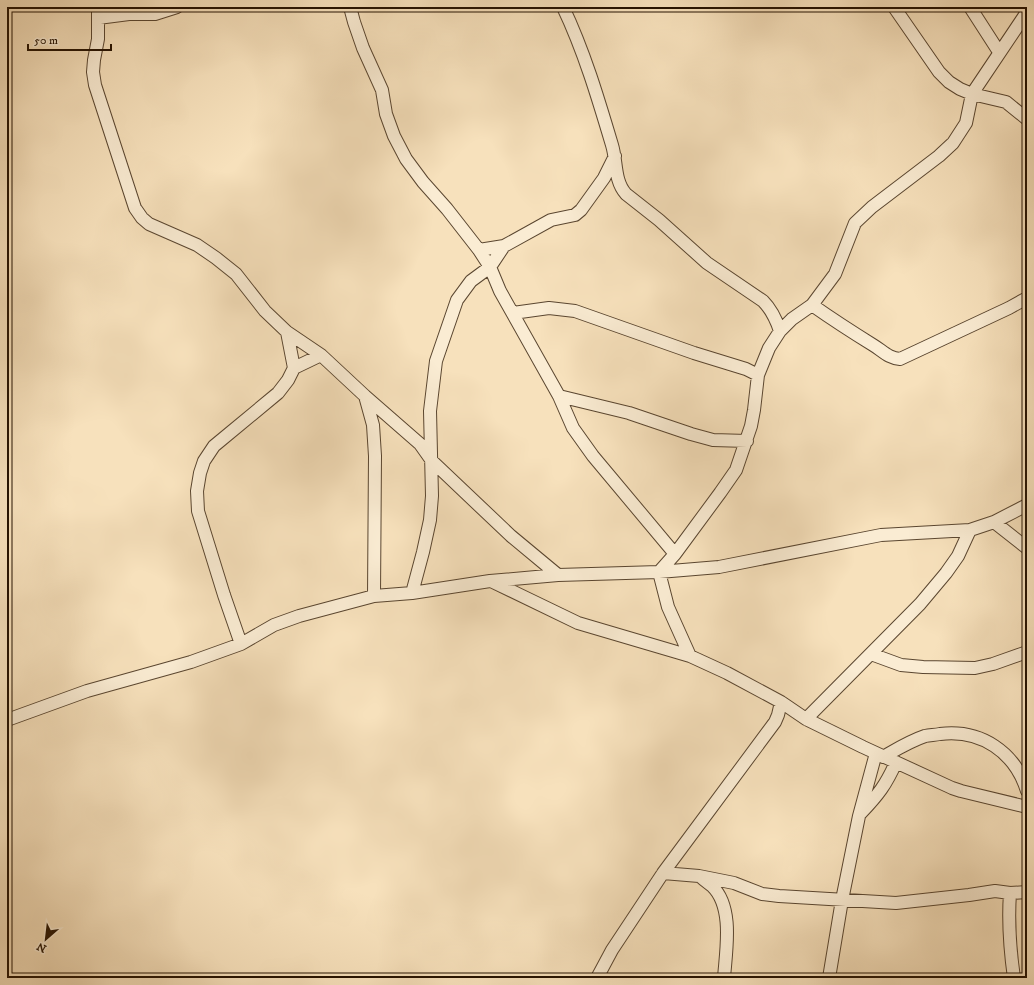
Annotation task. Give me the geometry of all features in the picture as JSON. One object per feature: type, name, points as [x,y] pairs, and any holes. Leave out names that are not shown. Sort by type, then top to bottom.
[{"type":"street","points":[[177,7],[155,14],[128,11],[98,13],[98,39],[93,72],[95,85],[135,208],[142,218],[150,224],[197,245],[236,274],[265,311],[287,332],[321,355],[420,444],[432,461],[512,536],[558,575]]},
{"type":"street","points":[[350,7],[364,48],[382,90],[386,114],[394,136],[406,159],[479,250],[490,268],[500,291],[559,396],[573,428],[593,456],[675,554]]},
{"type":"street","points":[[563,7],[573,28],[599,102],[615,156],[617,176],[622,189],[707,262],[770,307],[780,331]]},
{"type":"street","points":[[894,7],[939,72],[949,82],[972,94],[1006,102],[1027,119]]},
{"type":"street","points":[[970,7],[999,52]]},
{"type":"street","points":[[659,572],[675,554],[736,470],[747,441],[754,410],[758,375],[769,348],[780,331],[792,319],[812,304],[835,274],[856,223],[872,207],[939,156],[953,142],[966,122],[972,94],[1027,12]]},
{"type":"street","points":[[479,250],[504,246],[551,220],[575,215],[581,210],[604,178],[615,156]]},
{"type":"street","points":[[412,593],[430,520],[432,461],[430,411],[436,361],[457,300],[471,281],[490,268],[504,246]]},
{"type":"street","points":[[812,304],[842,326],[876,346],[892,358],[900,359],[1009,308],[1027,298]]},
{"type":"street","points":[[513,313],[549,308],[574,311],[694,353],[746,369],[758,375]]},
{"type":"street","points":[[241,644],[198,511],[197,491],[204,461],[214,446],[278,393],[288,380],[294,368],[287,332]]},
{"type":"street","points":[[294,368],[321,355]]},
{"type":"street","points":[[365,396],[373,426],[375,456],[374,596]]},
{"type":"street","points":[[559,396],[629,413],[713,440],[747,441]]},
{"type":"street","points":[[7,720],[87,691],[191,662],[241,644],[274,625],[299,616],[374,596],[412,593],[490,581],[558,575],[659,572],[718,567],[881,536],[970,530],[994,522],[1027,505]]},
{"type":"street","points":[[994,522],[1027,548]]},
{"type":"street","points":[[806,719],[920,604],[958,556],[970,530]]},
{"type":"street","points":[[659,572],[668,607],[690,656]]},
{"type":"street","points":[[490,581],[578,623],[690,656],[727,673],[781,702],[806,719],[961,792],[1027,807]]},
{"type":"street","points":[[871,654],[901,665],[975,668],[993,664],[1027,652]]},
{"type":"street","points":[[597,978],[612,950],[663,873],[775,722],[781,702]]},
{"type":"street","points":[[829,978],[842,900],[859,816],[880,755],[926,736],[950,733],[967,734],[982,738],[996,747],[1013,762],[1024,780],[1027,791]]},
{"type":"street","points":[[859,816],[880,792],[890,777],[896,762]]},
{"type":"street","points":[[663,873],[700,876],[734,883],[762,894],[896,903],[995,891],[1010,893],[1027,892]]},
{"type":"street","points":[[700,876],[712,886],[720,897],[727,922],[724,978]]},
{"type":"street","points":[[1010,893],[1008,916],[1014,978]]}]
